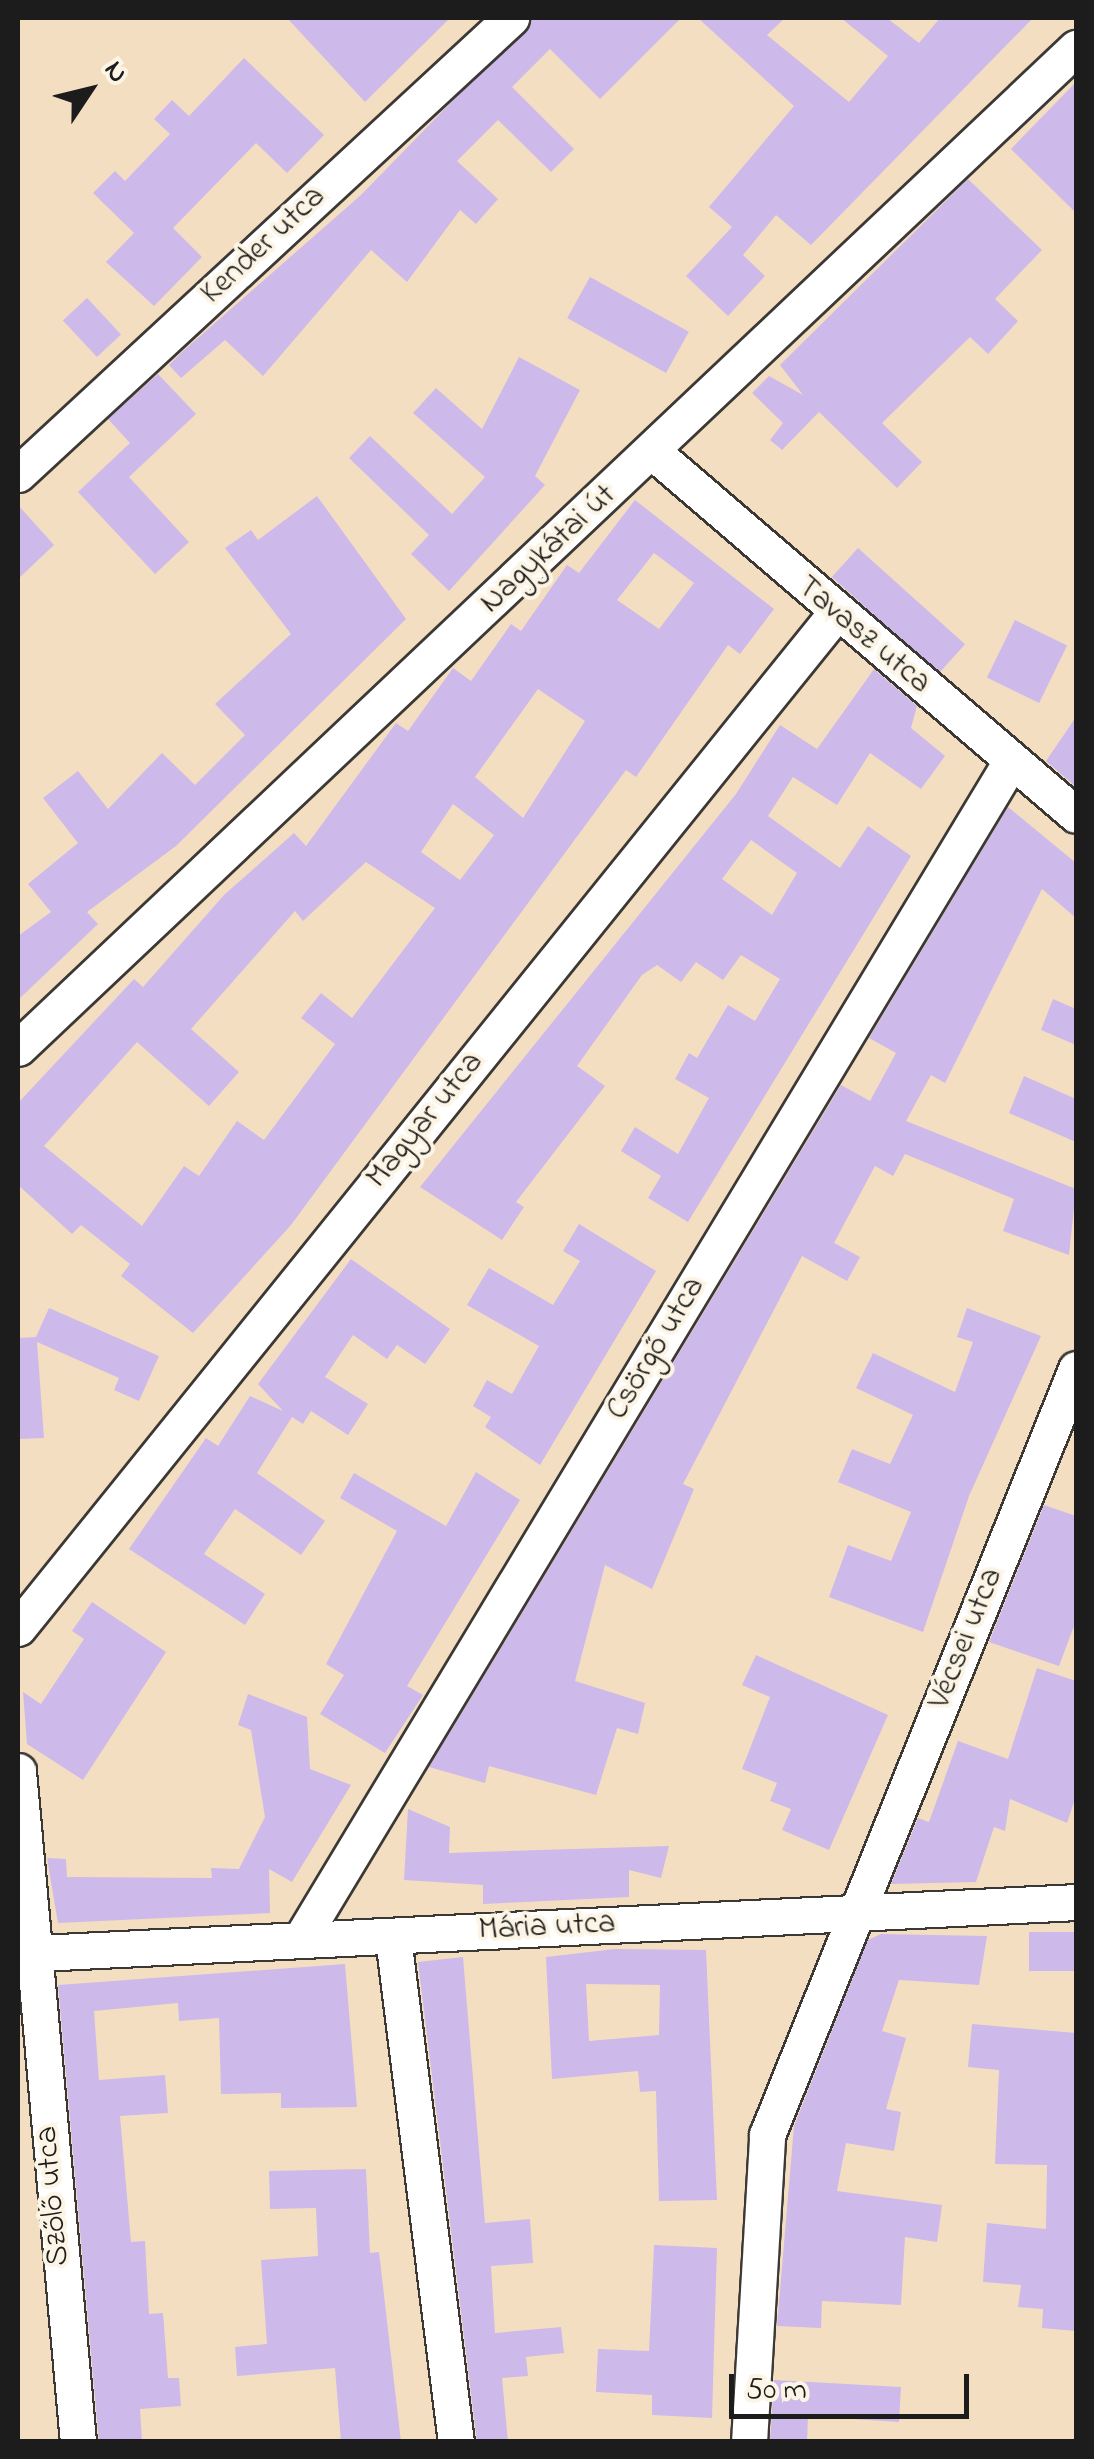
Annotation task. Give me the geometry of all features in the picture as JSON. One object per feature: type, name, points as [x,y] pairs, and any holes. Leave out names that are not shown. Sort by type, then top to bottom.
[{"type":"street","name":"Kender utca","points":[[18,474],[511,18]]},
{"type":"street","name":"Nagykátai út","points":[[18,1048],[653,452],[1076,48]]},
{"type":"street","name":"Tavasz utca","points":[[653,452],[836,614],[1076,815]]},
{"type":"street","name":"Magyar utca","points":[[18,1628],[836,614]]},
{"type":"street","name":"Csörgő utca","points":[[302,1937],[1011,761]]},
{"type":"street","name":"Vécsei utca","points":[[749,2442],[767,2136],[1076,1368]]},
{"type":"street","name":"Szőlő utca","points":[[18,1771],[24,1954],[78,2442]]},
{"type":"street","name":"Mária utca","points":[[24,1954],[302,1937],[393,1937],[858,1910],[1076,1902]]},
{"type":"street","points":[[393,1937],[456,2442]]},
{"type":"building","points":[[287,18],[450,18],[365,102]]},
{"type":"building","points":[[533,18],[681,18],[600,99],[550,49],[512,87],[574,149],[551,172],[498,120],[457,161],[498,199],[476,224],[460,210],[407,282],[371,250],[263,376],[225,340],[181,378],[169,365],[361,195]]},
{"type":"building","points":[[698,18],[785,18],[767,35],[849,102],[888,56],[841,18],[887,18],[919,43],[940,18],[1033,18],[811,245],[776,215],[743,255],[765,276],[728,316],[686,276],[732,227],[709,207],[794,106]]},
{"type":"building","points":[[244,58],[324,135],[287,173],[256,143],[173,228],[202,257],[154,306],[106,262],[134,233],[93,193],[115,171],[125,181],[170,134],[154,119],[172,100],[189,116]]},
{"type":"building","points":[[1076,82],[1076,213],[1011,149]]},
{"type":"building","points":[[968,179],[1042,250],[995,299],[1018,321],[988,354],[970,337],[882,423],[922,462],[897,488],[819,412],[782,450],[770,440],[783,423],[752,393],[769,376],[803,395],[780,365]]},
{"type":"building","points":[[590,277],[689,332],[666,373],[567,318]]},
{"type":"building","points":[[87,298],[121,335],[97,357],[63,321]]},
{"type":"building","points":[[519,357],[580,390],[535,476],[545,485],[449,591],[411,554],[429,535],[349,458],[370,436],[452,514],[485,477],[413,413],[436,388],[482,429]]},
{"type":"building","points":[[158,374],[196,414],[129,477],[189,542],[155,574],[78,492],[130,443],[108,419]]},
{"type":"building","points":[[317,496],[406,619],[176,846],[87,912],[98,924],[18,1000],[18,936],[51,912],[28,884],[78,843],[43,798],[78,771],[108,809],[162,753],[195,785],[245,735],[215,704],[291,634],[225,548],[251,530],[258,540]]},
{"type":"building","points":[[635,500],[774,609],[740,654],[728,645],[636,777],[626,770],[291,1225],[193,1333],[121,1276],[130,1264],[81,1225],[72,1234],[18,1185],[18,1103],[134,979],[143,987],[224,895],[294,833],[306,846],[396,723],[408,731],[453,668],[471,681],[511,624],[521,631],[567,565],[579,573]],"holes":[[[654,553],[694,583],[659,629],[617,600]],[[538,689],[585,721],[523,818],[475,777]],[[453,804],[494,835],[460,880],[421,852]],[[366,862],[435,908],[352,1018],[321,993],[301,1018],[335,1044],[264,1140],[237,1121],[199,1176],[184,1166],[142,1226],[44,1146],[137,1042],[209,1106],[239,1072],[191,1029],[295,911],[303,921]]]},
{"type":"building","points":[[18,505],[54,545],[18,579]]},
{"type":"building","points":[[858,548],[965,644],[939,673],[832,577]]},
{"type":"building","points":[[1015,620],[1067,645],[1039,703],[987,678]]},
{"type":"building","points":[[874,669],[917,706],[911,728],[945,756],[921,789],[870,753],[837,805],[793,777],[768,816],[840,868],[868,826],[911,856],[688,1222],[648,1198],[661,1176],[621,1151],[635,1127],[678,1154],[709,1098],[675,1079],[689,1053],[697,1058],[728,1005],[755,1021],[780,979],[741,955],[723,980],[696,962],[681,982],[657,965],[642,975],[577,1066],[605,1086],[516,1202],[524,1207],[502,1240],[420,1187],[736,794],[780,725],[817,749]],"holes":[[[751,840],[797,873],[772,915],[722,879]]]},
{"type":"building","points":[[1076,717],[1076,787],[1046,761]]},
{"type":"building","points":[[1008,807],[1076,863],[1076,918],[1042,889],[945,1083],[931,1075],[906,1121],[1076,1189],[1069,1255],[1003,1231],[1014,1199],[905,1154],[893,1176],[875,1166],[834,1243],[860,1257],[847,1281],[802,1256],[683,1484],[694,1489],[652,1589],[605,1565],[575,1681],[645,1703],[638,1734],[617,1728],[596,1795],[489,1766],[485,1783],[429,1767],[841,1085],[870,1101],[896,1053],[869,1038]]},
{"type":"building","points":[[1053,999],[1076,1009],[1076,1045],[1041,1030]]},
{"type":"building","points":[[1024,1076],[1076,1099],[1076,1142],[1009,1113]]},
{"type":"building","points":[[579,1224],[656,1271],[540,1465],[485,1427],[491,1417],[473,1406],[487,1380],[512,1394],[539,1346],[467,1305],[489,1268],[553,1305],[580,1261],[563,1251]]},
{"type":"building","points":[[351,1259],[450,1329],[425,1364],[397,1345],[387,1359],[353,1335],[325,1377],[368,1404],[348,1435],[311,1411],[303,1424],[292,1417],[257,1473],[325,1521],[301,1555],[235,1509],[204,1554],[265,1594],[245,1625],[129,1549],[206,1438],[218,1446],[250,1396],[283,1411],[258,1384]]},
{"type":"building","points":[[49,1308],[159,1356],[139,1401],[114,1390],[119,1378],[37,1342],[44,1438],[18,1439],[18,1338],[36,1337]]},
{"type":"building","points":[[967,1308],[1041,1336],[969,1496],[923,1632],[829,1597],[848,1545],[891,1561],[911,1512],[838,1482],[852,1449],[890,1464],[913,1415],[856,1388],[873,1353],[955,1392],[973,1342],[957,1337]]},
{"type":"building","points":[[476,1472],[520,1500],[407,1686],[423,1695],[385,1753],[320,1714],[344,1675],[326,1664],[397,1531],[340,1498],[354,1473],[446,1526]]},
{"type":"building","points":[[1044,1505],[1076,1516],[1076,1621],[1059,1666],[989,1642]]},
{"type":"building","points":[[92,1602],[166,1652],[83,1780],[27,1744],[23,1692],[41,1704],[84,1639],[72,1631]]},
{"type":"building","points":[[756,1655],[888,1715],[829,1850],[782,1830],[791,1809],[770,1801],[777,1783],[742,1769],[770,1697],[742,1685]]},
{"type":"building","points":[[1037,1668],[1076,1681],[1076,1796],[1067,1823],[1010,1799],[1005,1831],[994,1827],[976,1882],[891,1884],[918,1818],[929,1822],[958,1741],[1008,1759]]},
{"type":"building","points":[[248,1694],[307,1717],[310,1769],[351,1785],[292,1882],[269,1869],[270,1913],[58,1923],[47,1858],[66,1859],[67,1877],[212,1878],[211,1868],[239,1869],[265,1817],[251,1730],[238,1725]]},
{"type":"building","points":[[408,1809],[450,1827],[449,1853],[669,1846],[661,1878],[629,1870],[629,1897],[483,1904],[483,1885],[404,1880]]},
{"type":"building","points":[[1029,1932],[1076,1932],[1076,1971],[1029,1971]]},
{"type":"building","points":[[881,1934],[987,1936],[979,1985],[899,1980],[882,2031],[906,2038],[886,2109],[901,2112],[894,2151],[846,2143],[837,2191],[942,2205],[937,2242],[905,2237],[901,2305],[822,2301],[821,2328],[777,2326],[794,2126],[868,1940]]},
{"type":"building","points":[[615,1949],[706,1950],[717,2200],[659,2201],[656,2091],[640,2092],[638,2071],[552,2079],[546,1957]],"holes":[[[586,1984],[660,1985],[659,2035],[589,2041]]]},
{"type":"building","points":[[463,1957],[485,2223],[530,2219],[533,2263],[491,2266],[495,2333],[561,2327],[564,2353],[526,2357],[528,2376],[502,2378],[508,2442],[477,2442],[418,1962]]},
{"type":"building","points":[[345,1964],[357,2107],[281,2108],[281,2093],[221,2094],[219,2018],[179,2021],[178,2003],[94,2011],[99,2080],[165,2075],[168,2113],[120,2116],[131,2242],[145,2241],[149,2314],[163,2313],[168,2378],[179,2378],[181,2406],[140,2409],[142,2441],[99,2442],[58,1985]]},
{"type":"building","points":[[972,2024],[1076,2033],[1076,2331],[1042,2328],[1043,2309],[1018,2307],[1021,2285],[983,2282],[987,2223],[1046,2229],[1047,2165],[995,2164],[999,2070],[968,2067]]},
{"type":"building","points":[[366,2169],[370,2253],[379,2252],[401,2442],[341,2442],[335,2368],[237,2376],[235,2347],[267,2344],[261,2260],[318,2256],[316,2208],[270,2209],[269,2171]]},
{"type":"building","points":[[654,2245],[717,2248],[712,2418],[652,2415],[652,2395],[596,2392],[598,2349],[649,2351]]},
{"type":"building","points":[[774,2380],[901,2387],[899,2422],[808,2416],[807,2442],[770,2442]]}]
